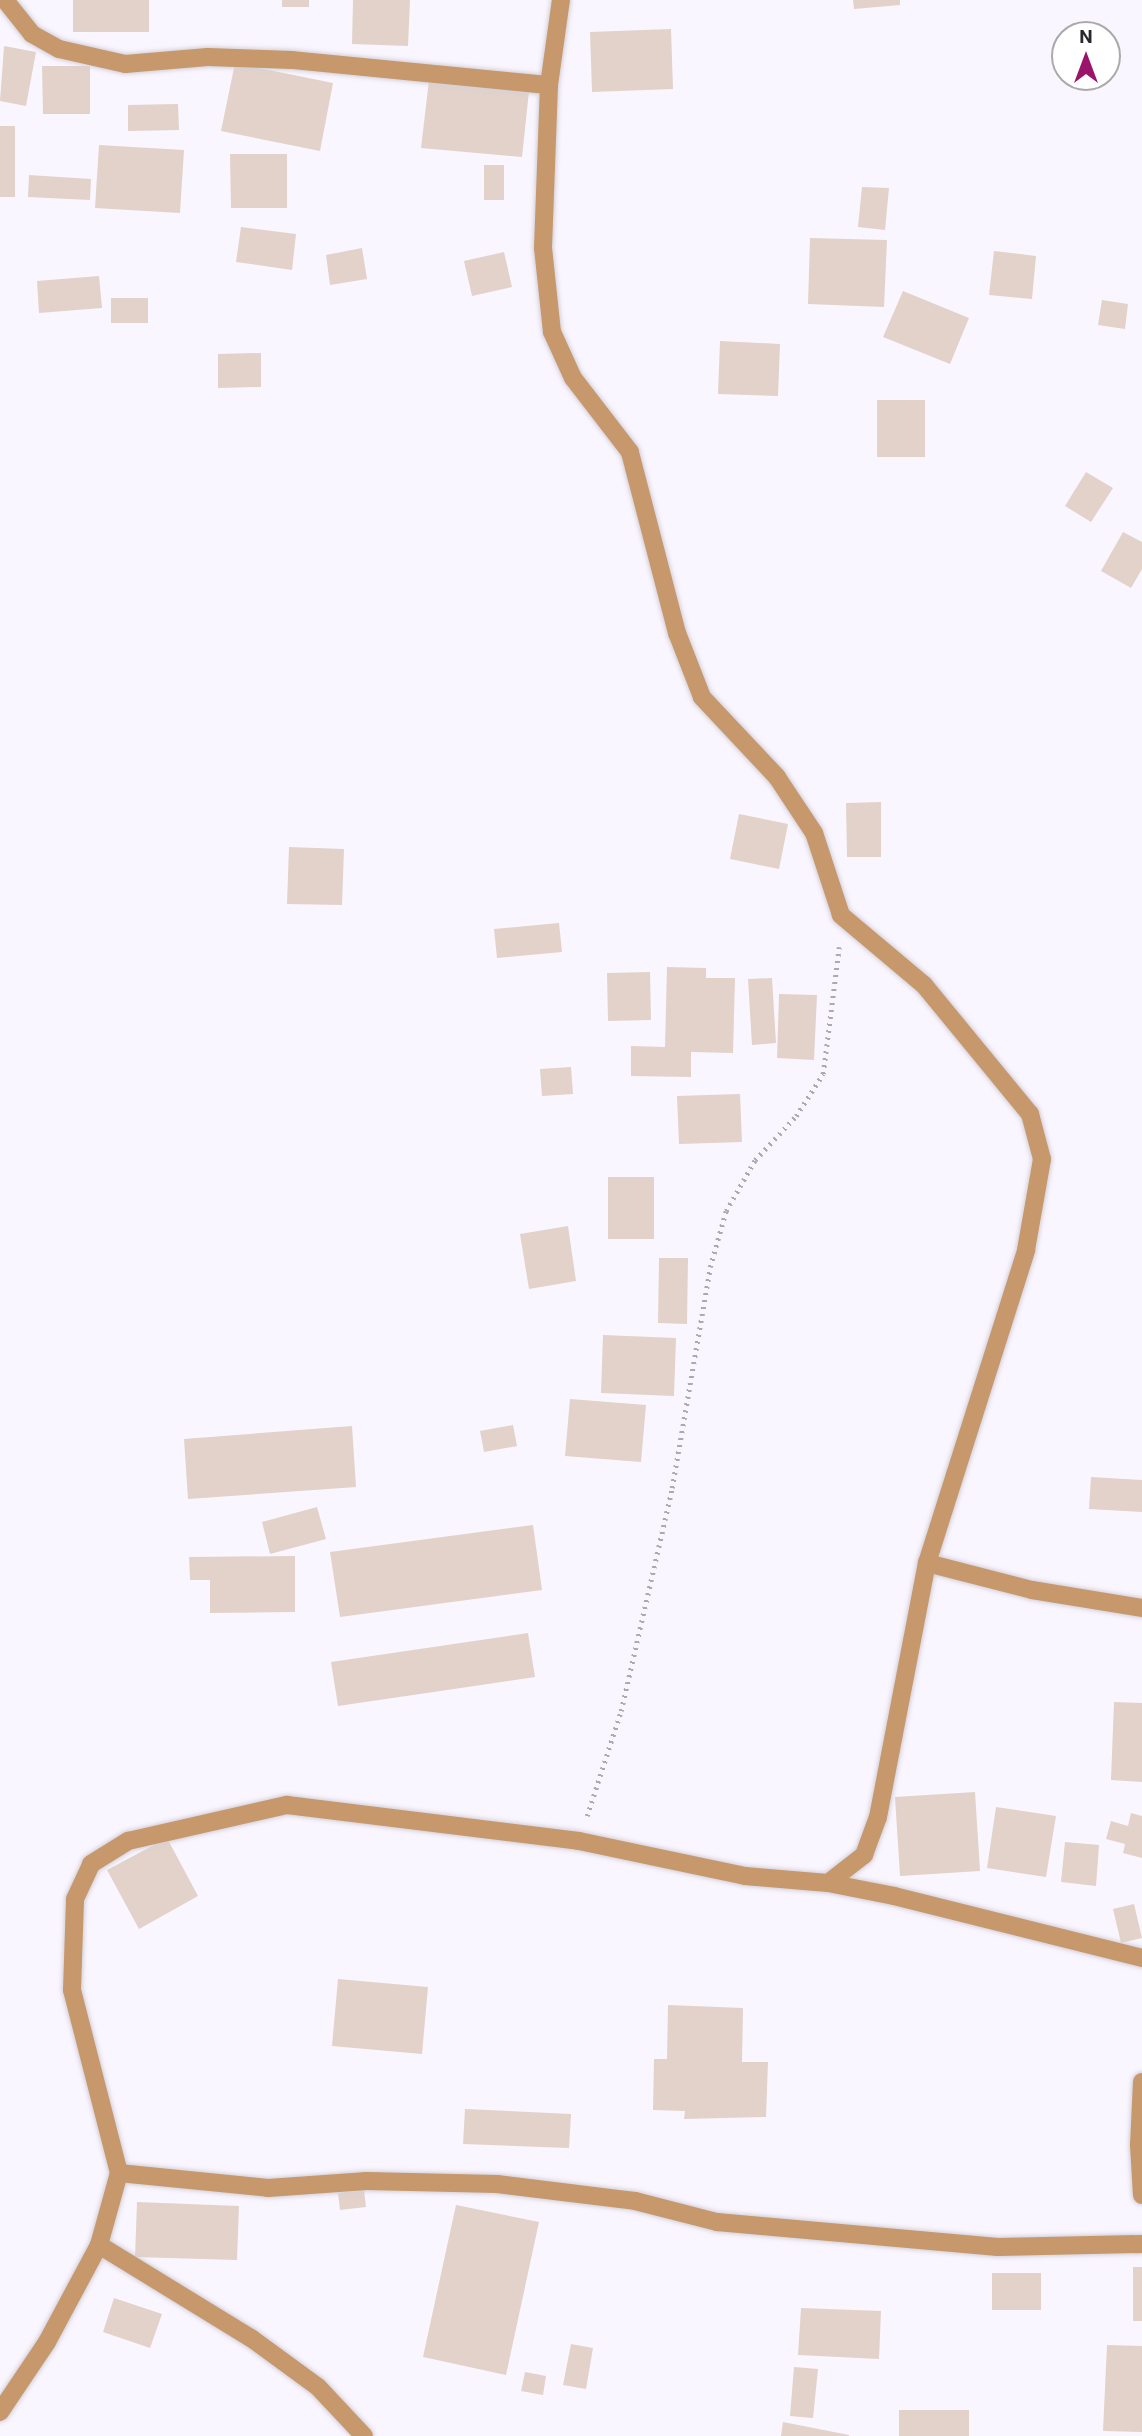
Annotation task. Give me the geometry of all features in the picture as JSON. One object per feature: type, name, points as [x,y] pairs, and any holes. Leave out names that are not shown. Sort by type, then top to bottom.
[{"type":"street","points":[[5,0],[32,34],[59,49],[125,64],[208,57],[292,60],[550,85]]},
{"type":"street","points":[[561,0],[550,85],[543,248],[552,332],[573,378],[630,453],[677,634],[702,697],[777,777],[814,833],[841,915],[925,985],[1030,1114],[1042,1159],[1026,1250],[928,1563],[878,1818],[864,1855],[828,1883]]},
{"type":"street","points":[[928,1563],[1032,1590],[1142,1608]]},
{"type":"street","points":[[0,2412],[47,2342],[99,2245],[119,2173],[72,1990],[75,1899],[91,1864],[128,1841],[287,1805],[579,1840],[746,1876],[828,1883],[894,1896],[1142,1958]]},
{"type":"street","points":[[1142,2081],[1139,2145],[1142,2196]]},
{"type":"street","points":[[119,2173],[268,2188],[367,2181],[497,2184],[635,2201],[717,2222],[999,2247],[1142,2244]]},
{"type":"street","points":[[99,2245],[251,2338],[318,2387],[364,2436]]},
{"type":"path","points":[[579,1840],[621,1711],[674,1476],[713,1256],[726,1212],[755,1160],[796,1116],[822,1074],[835,989],[841,915]]},
{"type":"building","points":[[73,0],[149,0],[149,32],[73,32]]},
{"type":"building","points":[[282,0],[309,0],[309,7],[282,7]]},
{"type":"building","points":[[353,0],[410,0],[408,46],[352,44]]},
{"type":"building","points":[[853,0],[900,0],[900,5],[854,9]]},
{"type":"building","points":[[671,29],[673,89],[592,92],[590,32]]},
{"type":"building","points":[[4,46],[36,52],[26,106],[0,101]]},
{"type":"building","points":[[235,63],[333,83],[320,151],[221,131]]},
{"type":"building","points":[[42,66],[90,66],[90,114],[43,114]]},
{"type":"building","points":[[429,80],[529,91],[522,157],[421,148]]},
{"type":"building","points":[[178,104],[179,130],[128,131],[128,105]]},
{"type":"building","points":[[0,126],[15,126],[15,197],[0,197]]},
{"type":"building","points":[[99,145],[184,150],[180,213],[95,208]]},
{"type":"building","points":[[230,154],[287,154],[287,208],[231,208]]},
{"type":"building","points":[[484,165],[504,165],[504,200],[484,200]]},
{"type":"building","points":[[29,175],[91,179],[90,200],[28,197]]},
{"type":"building","points":[[862,187],[889,188],[885,230],[858,227]]},
{"type":"building","points":[[241,227],[296,234],[292,270],[236,262]]},
{"type":"building","points":[[810,238],[887,240],[884,307],[808,304]]},
{"type":"building","points":[[362,248],[367,279],[330,285],[326,255]]},
{"type":"building","points":[[994,251],[1036,256],[1032,299],[989,295]]},
{"type":"building","points":[[504,252],[512,287],[472,296],[464,261]]},
{"type":"building","points":[[99,276],[102,308],[39,313],[37,281]]},
{"type":"building","points":[[903,291],[969,318],[950,364],[883,337]]},
{"type":"building","points":[[111,298],[148,298],[148,323],[111,323]]},
{"type":"building","points":[[1102,300],[1128,304],[1125,329],[1098,325]]},
{"type":"building","points":[[720,341],[780,344],[778,396],[718,394]]},
{"type":"building","points":[[261,353],[261,387],[218,388],[218,354]]},
{"type":"building","points":[[877,400],[925,400],[925,457],[877,457]]},
{"type":"building","points":[[1086,472],[1113,488],[1091,522],[1065,506]]},
{"type":"building","points":[[1123,532],[1142,542],[1142,569],[1131,588],[1101,571]]},
{"type":"building","points":[[881,802],[881,857],[847,857],[846,803]]},
{"type":"building","points":[[739,814],[788,824],[779,869],[730,859]]},
{"type":"building","points":[[289,847],[344,849],[342,905],[287,904]]},
{"type":"building","points":[[559,923],[562,952],[497,958],[494,929]]},
{"type":"building","points":[[667,967],[706,968],[706,978],[735,978],[733,1053],[691,1052],[691,1077],[631,1076],[631,1046],[665,1047]]},
{"type":"building","points":[[650,972],[651,1020],[608,1021],[607,973]]},
{"type":"building","points":[[772,978],[776,1043],[752,1045],[748,979]]},
{"type":"building","points":[[779,994],[817,995],[814,1060],[777,1058]]},
{"type":"building","points":[[571,1067],[573,1094],[542,1096],[540,1069]]},
{"type":"building","points":[[740,1094],[742,1142],[679,1144],[677,1096]]},
{"type":"building","points":[[608,1177],[654,1177],[654,1239],[608,1239]]},
{"type":"building","points":[[568,1226],[576,1281],[529,1289],[520,1234]]},
{"type":"building","points":[[659,1258],[688,1258],[687,1324],[658,1323]]},
{"type":"building","points":[[603,1335],[676,1338],[674,1396],[601,1393]]},
{"type":"building","points":[[570,1399],[646,1405],[641,1462],[565,1456]]},
{"type":"building","points":[[513,1425],[517,1446],[484,1452],[480,1431]]},
{"type":"building","points":[[352,1426],[356,1487],[188,1499],[184,1439]]},
{"type":"building","points":[[1091,1477],[1142,1480],[1142,1512],[1089,1509]]},
{"type":"building","points":[[317,1507],[326,1539],[270,1554],[262,1522]]},
{"type":"building","points":[[533,1525],[542,1590],[340,1617],[330,1552]]},
{"type":"building","points":[[295,1556],[295,1612],[210,1613],[210,1580],[190,1580],[189,1557]]},
{"type":"building","points":[[528,1633],[535,1677],[338,1706],[331,1662]]},
{"type":"building","points":[[1114,1702],[1142,1703],[1142,1782],[1111,1780]]},
{"type":"building","points":[[975,1792],[980,1871],[900,1876],[895,1797]]},
{"type":"building","points":[[996,1807],[1056,1816],[1046,1877],[987,1868]]},
{"type":"building","points":[[1131,1813],[1142,1816],[1142,1858],[1123,1853],[1125,1844],[1106,1839],[1111,1821],[1128,1826]]},
{"type":"building","points":[[167,1838],[198,1896],[139,1929],[107,1870]]},
{"type":"building","points":[[1065,1842],[1099,1845],[1096,1886],[1061,1882]]},
{"type":"building","points":[[1134,1904],[1142,1938],[1121,1943],[1113,1909]]},
{"type":"building","points":[[338,1979],[428,1987],[422,2054],[332,2046]]},
{"type":"building","points":[[668,2005],[743,2008],[742,2062],[768,2062],[766,2117],[684,2119],[685,2111],[653,2110],[654,2059],[667,2059]]},
{"type":"building","points":[[465,2109],[571,2114],[569,2148],[463,2144]]},
{"type":"building","points":[[364,2190],[366,2207],[340,2210],[338,2193]]},
{"type":"building","points":[[137,2202],[239,2206],[237,2260],[135,2257]]},
{"type":"building","points":[[456,2205],[539,2222],[506,2375],[423,2357]]},
{"type":"building","points":[[1133,2267],[1142,2267],[1142,2321],[1133,2321]]},
{"type":"building","points":[[992,2273],[1041,2273],[1041,2310],[992,2310]]},
{"type":"building","points":[[114,2298],[162,2314],[150,2348],[103,2332]]},
{"type":"building","points":[[801,2308],[881,2311],[879,2359],[798,2355]]},
{"type":"building","points":[[571,2344],[593,2348],[586,2389],[563,2385]]},
{"type":"building","points":[[1107,2345],[1142,2346],[1142,2432],[1103,2431]]},
{"type":"building","points":[[794,2367],[818,2369],[813,2418],[790,2416]]},
{"type":"building","points":[[525,2372],[546,2376],[543,2395],[521,2391]]},
{"type":"building","points":[[899,2410],[969,2410],[969,2436],[899,2436]]},
{"type":"building","points":[[783,2422],[849,2435],[849,2436],[781,2436]]}]
